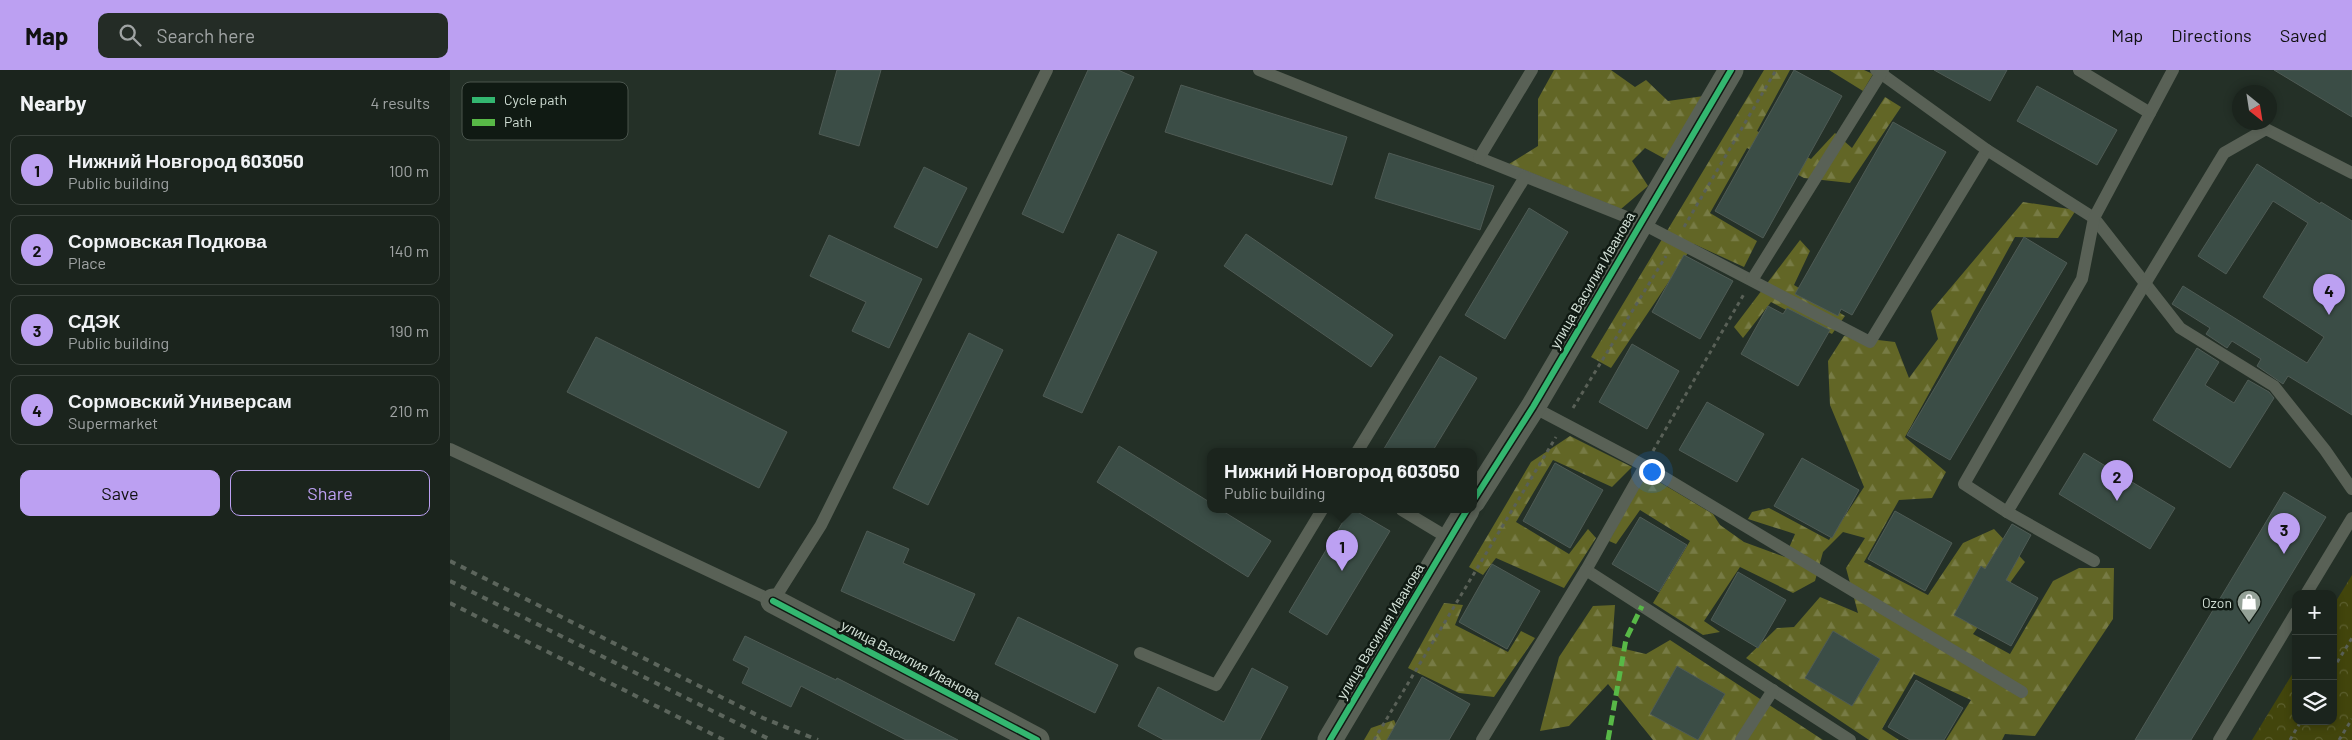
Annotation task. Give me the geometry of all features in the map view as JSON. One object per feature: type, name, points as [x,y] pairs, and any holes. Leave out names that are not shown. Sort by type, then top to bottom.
[{"type":"street","name":"улица Василия Иванова","points":[[1477,495],[1533,407],[1639,222],[1730,70]]},
{"type":"street","name":"улица Василия Иванова","points":[[1330,740],[1466,513]]},
{"type":"street","name":"улица Василия Иванова","points":[[773,602],[1037,740]]},
{"type":"lane","points":[[450,449],[773,602],[821,524],[1047,70]]},
{"type":"lane","points":[[1259,70],[1639,222],[1870,342],[1987,150]]},
{"type":"lane","points":[[1479,158],[1532,70]]},
{"type":"lane","points":[[2079,70],[2150,113]]},
{"type":"lane","points":[[2094,561],[2007,512],[1964,484],[2082,278],[2094,218],[2173,70]]},
{"type":"lane","points":[[1752,280],[1880,71],[1987,150],[2094,218],[2180,328],[2274,386],[2325,450],[2352,489]]},
{"type":"lane","points":[[2007,512],[2224,153],[2266,129],[2352,173]]},
{"type":"lane","points":[[1359,448],[1525,177]]},
{"type":"lane","points":[[1533,407],[1645,466],[2022,692]]},
{"type":"lane","points":[[1482,740],[1586,570],[1645,466]]},
{"type":"lane","points":[[1140,653],[1216,685],[1320,513]]},
{"type":"lane","points":[[1407,513],[1450,539]]},
{"type":"lane","points":[[2308,590],[2352,518]]},
{"type":"lane","points":[[1586,570],[1850,740]]},
{"type":"lane","points":[[2219,740],[2292,619]]},
{"type":"lane","points":[[1741,740],[1773,690]]},
{"type":"path","points":[[1374,740],[1776,70]]},
{"type":"path","points":[[1645,466],[1752,280]]},
{"type":"path","points":[[2337,662],[2352,638]]},
{"type":"path","points":[[2339,740],[2352,719]]},
{"type":"path","points":[[2290,740],[2299,725]]},
{"type":"green space","points":[[1554,70],[1611,70],[1635,87],[1646,80],[1668,101],[1711,95],[1667,160],[1645,148],[1632,161],[1648,186],[1621,209],[1509,164],[1538,146],[1538,99]]},
{"type":"green space","points":[[1764,70],[1790,70],[1757,131],[1811,159],[1835,133],[1852,148],[1885,97],[1901,107],[1850,183],[1804,178],[1747,148],[1710,213],[1757,241],[1744,267],[1694,244],[1611,368],[1591,357]]},
{"type":"green space","points":[[1829,70],[1864,70],[1873,74],[1863,91]]},
{"type":"green space","points":[[2023,202],[2076,210],[2058,238],[2015,237],[1905,437],[1946,472],[1932,498],[1899,500],[1864,562],[1928,595],[1963,543],[1994,529],[2025,562],[1973,634],[2010,654],[2053,581],[2079,568],[2114,568],[2113,619],[2035,736],[2005,734],[2002,740],[1946,740],[1971,700],[1914,674],[1882,729],[1899,740],[1869,740],[1746,658],[1777,628],[1794,627],[1820,597],[1858,613],[1846,568],[1865,538],[1843,532],[1823,552],[1815,581],[1793,593],[1740,567],[1704,621],[1720,632],[1703,635],[1653,603],[1690,541],[1640,510],[1616,544],[1609,541],[1646,474],[1713,514],[1720,525],[1744,542],[1785,557],[1795,534],[1748,519],[1752,512],[1769,508],[1829,540],[1864,487],[1830,405],[1828,361],[1844,336],[1895,342],[1909,378],[1938,339],[1931,311]]},
{"type":"green space","points":[[1800,240],[1810,251],[1794,285],[1845,316],[1832,334],[1771,302],[1743,338],[1734,327]]},
{"type":"green space","points":[[1570,436],[1632,467],[1612,487],[1553,460],[1516,522],[1569,554],[1588,529],[1596,538],[1564,588],[1496,558],[1483,575],[1469,567],[1531,462]]},
{"type":"green space","points":[[2352,575],[2352,740],[2252,740],[2292,675],[2292,725],[2337,725],[2337,599]]},
{"type":"green space","points":[[1444,603],[1463,605],[1455,625],[1508,652],[1521,631],[1535,638],[1494,697],[1459,693],[1408,668]]},
{"type":"green space","points":[[1615,605],[1612,646],[1646,654],[1670,640],[1823,740],[1653,740],[1608,684],[1569,726],[1540,731],[1559,657],[1593,606]]},
{"type":"green space","points":[[1394,720],[1403,740],[1364,740],[1371,728]]},
{"type":"building","points":[[837,70],[881,70],[859,146],[819,134]]},
{"type":"building","points":[[1088,70],[1118,70],[1134,77],[1063,233],[1022,214]]},
{"type":"building","points":[[1794,70],[1842,96],[1763,238],[1715,211]]},
{"type":"building","points":[[1934,70],[2007,70],[1990,101]]},
{"type":"building","points":[[2274,70],[2352,70],[2352,117]]},
{"type":"building","points":[[1181,85],[1347,137],[1332,185],[1165,132]]},
{"type":"building","points":[[2037,86],[2117,130],[2097,165],[2017,121]]},
{"type":"building","points":[[1893,122],[1946,152],[1852,315],[1841,309],[1838,316],[1795,294]]},
{"type":"building","points":[[1389,153],[1494,186],[1480,230],[1375,198]]},
{"type":"building","points":[[2257,164],[2320,204],[2321,202],[2352,221],[2352,415],[2288,376],[2283,384],[2257,366],[2261,359],[2232,341],[2227,348],[2206,334],[2210,328],[2172,304],[2183,286],[2307,363],[2324,337],[2263,297],[2308,223],[2273,201],[2226,274],[2198,256]]},
{"type":"building","points":[[924,167],[967,188],[937,248],[894,227]]},
{"type":"building","points":[[1529,208],[1568,232],[1505,339],[1465,315]]},
{"type":"building","points":[[1118,234],[1157,252],[1082,413],[1043,396]]},
{"type":"building","points":[[1246,234],[1393,335],[1371,367],[1224,266]]},
{"type":"building","points":[[829,235],[922,279],[889,348],[852,331],[866,302],[810,276]]},
{"type":"building","points":[[2024,237],[2067,263],[1950,460],[1907,435]]},
{"type":"building","points":[[1684,255],[1733,281],[1700,339],[1652,312]]},
{"type":"building","points":[[1768,306],[1783,314],[1787,308],[1830,330],[1798,386],[1741,354]]},
{"type":"building","points":[[969,333],[1003,350],[928,505],[893,488]]},
{"type":"building","points":[[596,337],[787,432],[759,488],[567,392]]},
{"type":"building","points":[[1632,344],[1679,371],[1647,429],[1599,402]]},
{"type":"building","points":[[2197,348],[2219,362],[2205,385],[2234,403],[2248,380],[2269,392],[2274,398],[2230,468],[2153,420]]},
{"type":"building","points":[[1440,356],[1477,378],[1434,448],[1384,448]]},
{"type":"building","points":[[1707,402],[1764,434],[1737,482],[1679,450]]},
{"type":"building","points":[[1119,446],[1207,501],[1207,513],[1226,513],[1271,541],[1248,577],[1097,482]]},
{"type":"building","points":[[2084,453],[2175,508],[2150,549],[2059,494]]},
{"type":"building","points":[[1802,458],[1859,490],[1832,538],[1774,506]]},
{"type":"building","points":[[1555,463],[1603,490],[1570,548],[1523,521]]},
{"type":"building","points":[[2284,492],[2326,517],[2191,740],[2135,740]]},
{"type":"building","points":[[1895,511],[1952,543],[1925,591],[1868,559]]},
{"type":"building","points":[[1348,513],[1359,513],[1390,531],[1327,635],[1289,612]]},
{"type":"building","points":[[1640,517],[1687,545],[1659,592],[1612,564]]},
{"type":"building","points":[[2012,524],[2031,535],[2006,580],[2038,598],[2011,646],[1954,615],[1981,566],[1985,569]]},
{"type":"building","points":[[867,531],[909,549],[903,563],[975,594],[954,641],[841,591]]},
{"type":"building","points":[[1492,564],[1540,591],[1507,649],[1459,622]]},
{"type":"building","points":[[1738,572],[1786,600],[1758,648],[1711,620]]},
{"type":"building","points":[[1018,617],[1118,665],[1095,713],[995,664]]},
{"type":"building","points":[[1833,631],[1880,659],[1852,706],[1805,678]]},
{"type":"building","points":[[745,636],[836,680],[837,678],[958,740],[906,740],[801,686],[791,707],[742,683],[749,668],[733,660]]},
{"type":"building","points":[[1677,666],[1725,694],[1698,740],[1650,714]]},
{"type":"building","points":[[1252,668],[1288,687],[1260,740],[1164,740],[1138,726],[1158,687],[1224,722]]},
{"type":"building","points":[[1422,677],[1470,704],[1449,740],[1387,740]]},
{"type":"building","points":[[1916,680],[1963,708],[1944,740],[1910,740],[1888,727]]},
{"type":"railway","points":[[450,561],[763,718],[818,740]]},
{"type":"railway","points":[[450,581],[771,740]]},
{"type":"railway","points":[[450,603],[724,740]]},
{"type":"marked path","points":[[1608,740],[1626,639],[1642,606]]},
{"type":"cycle path","points":[[1477,495],[1533,407],[1731,70]]},
{"type":"cycle path","points":[[1330,740],[1465,513]]},
{"type":"cycle path","points":[[773,601],[1037,740]]},
{"type":"place","name":"Сормовский Универсам","points":[[2329,315]]},
{"type":"place","name":"Сормовская Подкова","points":[[2117,501]]},
{"type":"place","name":"СДЭК","points":[[2284,554]]},
{"type":"place","name":"Нижний Новгород 603050","points":[[1342,571]]},
{"type":"place","name":"Ozon","points":[[2249,623]]}]
